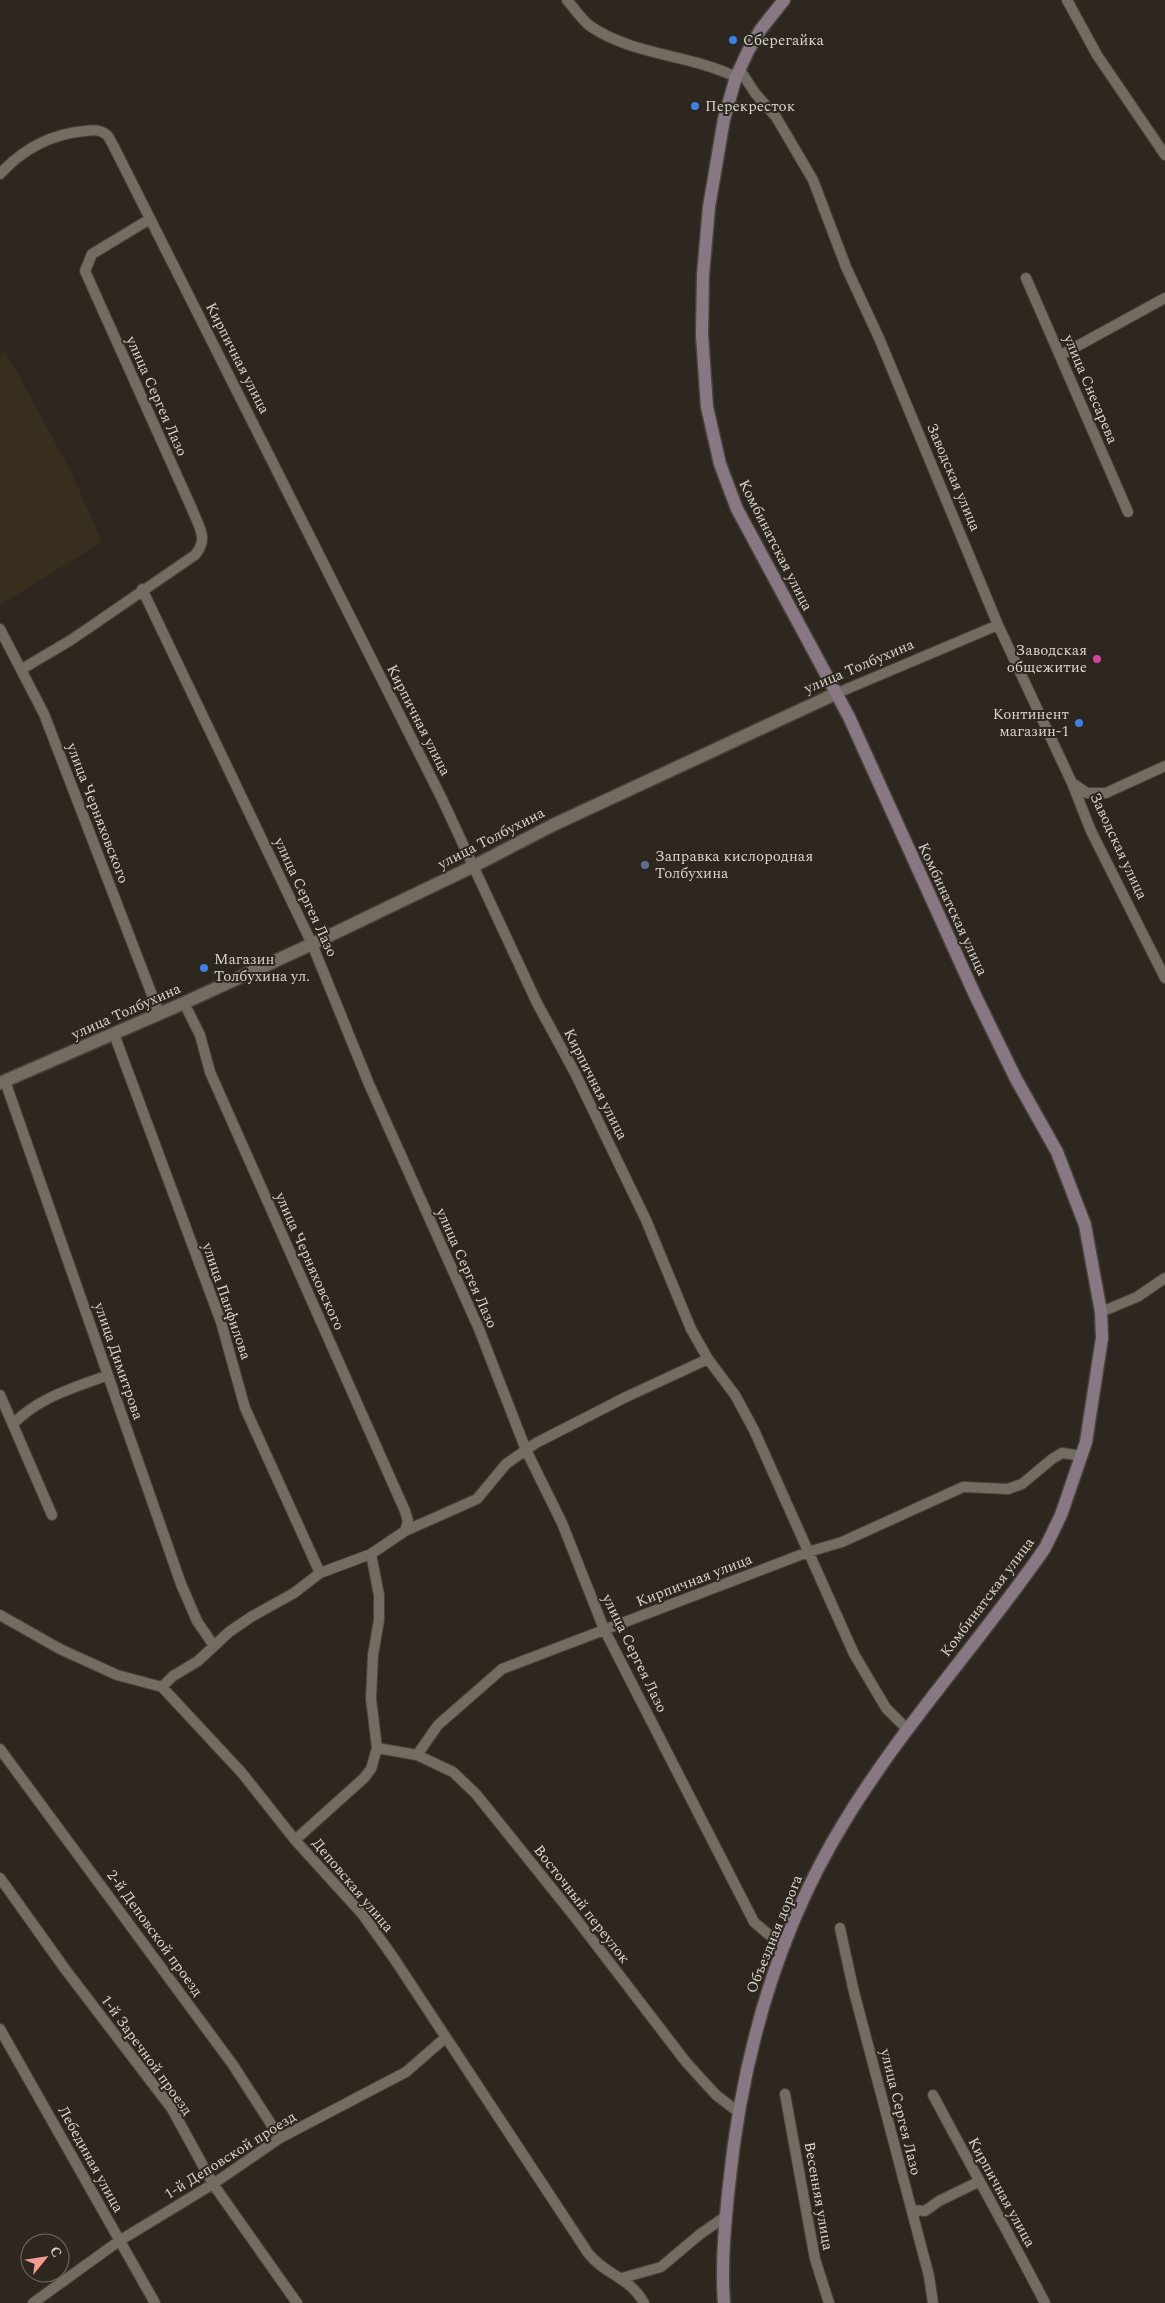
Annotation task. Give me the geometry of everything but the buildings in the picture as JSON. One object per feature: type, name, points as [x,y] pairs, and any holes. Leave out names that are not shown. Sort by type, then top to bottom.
[{"type":"main road","points":[[738,73],[761,29],[784,0]]},
{"type":"main road","name":"Комбинатская улица","points":[[738,73],[724,119],[709,207],[703,275],[702,335],[707,407],[720,464],[737,509],[849,717],[971,986],[1016,1079],[1057,1152],[1074,1190],[1086,1226],[1101,1312],[1102,1338],[1082,1456],[1061,1515],[1045,1548],[907,1729]]},
{"type":"main road","name":"Объездная дорога","points":[[724,2303],[726,2216],[730,2174],[738,2111],[760,2012],[810,1885],[842,1825],[907,1729]]},
{"type":"street","points":[[567,0],[588,24],[612,39],[668,57],[738,73]]},
{"type":"street","points":[[1067,0],[1097,55],[1165,155]]},
{"type":"street","name":"Заводская улица","points":[[738,73],[776,117],[813,180],[846,267],[879,338],[998,625],[1072,783],[1091,831],[1165,978]]},
{"type":"street","name":"Кирпичная улица","points":[[0,174],[13,160],[29,148],[54,137],[96,130],[107,135],[113,145],[474,866],[537,1002],[579,1081],[646,1220],[684,1315],[708,1360],[735,1395],[754,1430],[808,1552]]},
{"type":"street","name":"улица Сергея Лазо","points":[[22,669],[71,640],[142,589],[195,555],[202,546],[203,539],[192,509],[85,271],[92,254],[150,219]]},
{"type":"street","name":"улица Снесарева","points":[[1026,278],[1061,354],[1128,512]]},
{"type":"street","points":[[1061,354],[1165,298]]},
{"type":"street","name":"улица Сергея Лазо","points":[[142,589],[312,944],[368,1084],[479,1329],[526,1450],[562,1523],[604,1629],[754,1922],[768,1934],[786,1944]]},
{"type":"street","name":"улица Толбухина","points":[[2,1082],[184,1003],[312,944],[474,866],[553,825],[835,694],[998,625]]},
{"type":"street","name":"улица Черняховского","points":[[0,630],[44,714],[159,1013]]},
{"type":"street","points":[[1072,783],[1087,793],[1106,793],[1165,766]]},
{"type":"street","name":"улица Черняховского","points":[[184,1003],[200,1035],[210,1072],[405,1511],[408,1521],[405,1531]]},
{"type":"street","name":"улица Панфилова","points":[[114,1034],[221,1322],[245,1408],[320,1573]]},
{"type":"street","name":"улица Димитрова","points":[[2,1082],[181,1584],[197,1621],[214,1646]]},
{"type":"street","points":[[1101,1312],[1137,1297],[1165,1278]]},
{"type":"street","points":[[0,1616],[60,1649],[117,1676],[162,1687],[173,1676],[198,1661],[251,1617],[294,1593],[320,1573],[371,1554],[405,1531],[477,1499],[506,1464],[536,1443],[626,1397],[708,1360]]},
{"type":"street","points":[[13,1424],[29,1409],[46,1398],[108,1375]]},
{"type":"street","points":[[0,1395],[52,1515]]},
{"type":"street","name":"Кирпичная улица","points":[[417,1755],[438,1725],[502,1670],[604,1629],[808,1552],[842,1542],[963,1487],[1008,1489],[1022,1484],[1062,1454],[1082,1456]]},
{"type":"street","points":[[808,1552],[854,1654],[886,1708],[907,1729]]},
{"type":"street","points":[[295,1840],[316,1818],[364,1778],[371,1769],[377,1748],[371,1698],[373,1655],[379,1620],[379,1595],[371,1554]]},
{"type":"street","name":"Деповская улица","points":[[162,1687],[242,1773],[295,1840],[363,1915],[393,1957],[588,2253],[597,2264],[622,2278],[639,2293],[644,2303]]},
{"type":"street","points":[[377,1748],[417,1755]]},
{"type":"street","name":"2-й Деповской проезд","points":[[0,1749],[233,2065],[280,2138]]},
{"type":"street","name":"Восточный переулок","points":[[417,1755],[453,1772],[476,1794],[574,1916],[686,2062],[716,2095],[738,2111]]},
{"type":"street","name":"1-й Заречной проезд","points":[[0,1878],[65,1969],[172,2110],[213,2184],[297,2303]]},
{"type":"street","name":"улица Сергея Лазо","points":[[840,1928],[853,1988],[912,2210],[932,2291],[933,2303]]},
{"type":"street","name":"Лебединая улица","points":[[0,2029],[155,2303]]},
{"type":"street","name":"1-й Деповской проезд","points":[[33,2303],[119,2241],[213,2184],[280,2138],[406,2072],[445,2038]]},
{"type":"street","name":"Весенняя улица","points":[[785,2094],[815,2260],[829,2303]]},
{"type":"street","name":"Кирпичная улица","points":[[934,2095],[978,2182],[1001,2218],[1045,2303]]},
{"type":"street","points":[[912,2210],[925,2210],[978,2182]]},
{"type":"street","points":[[622,2278],[661,2267],[699,2235],[726,2216]]},
{"type":"shaded area","points":[[6,352],[71,472],[102,542],[0,605],[0,355]]},
{"type":"place","name":"Сберегайка","points":[[733,40]]},
{"type":"place","name":"Перекресток","points":[[695,106]]},
{"type":"place","name":"Заводская общежитие","points":[[1097,659]]},
{"type":"place","name":"Континент магазин-1","points":[[1079,723]]},
{"type":"place","name":"Заправка кислородная Толбухина","points":[[645,865]]},
{"type":"place","name":"Магазин Толбухина ул.","points":[[204,968]]}]
